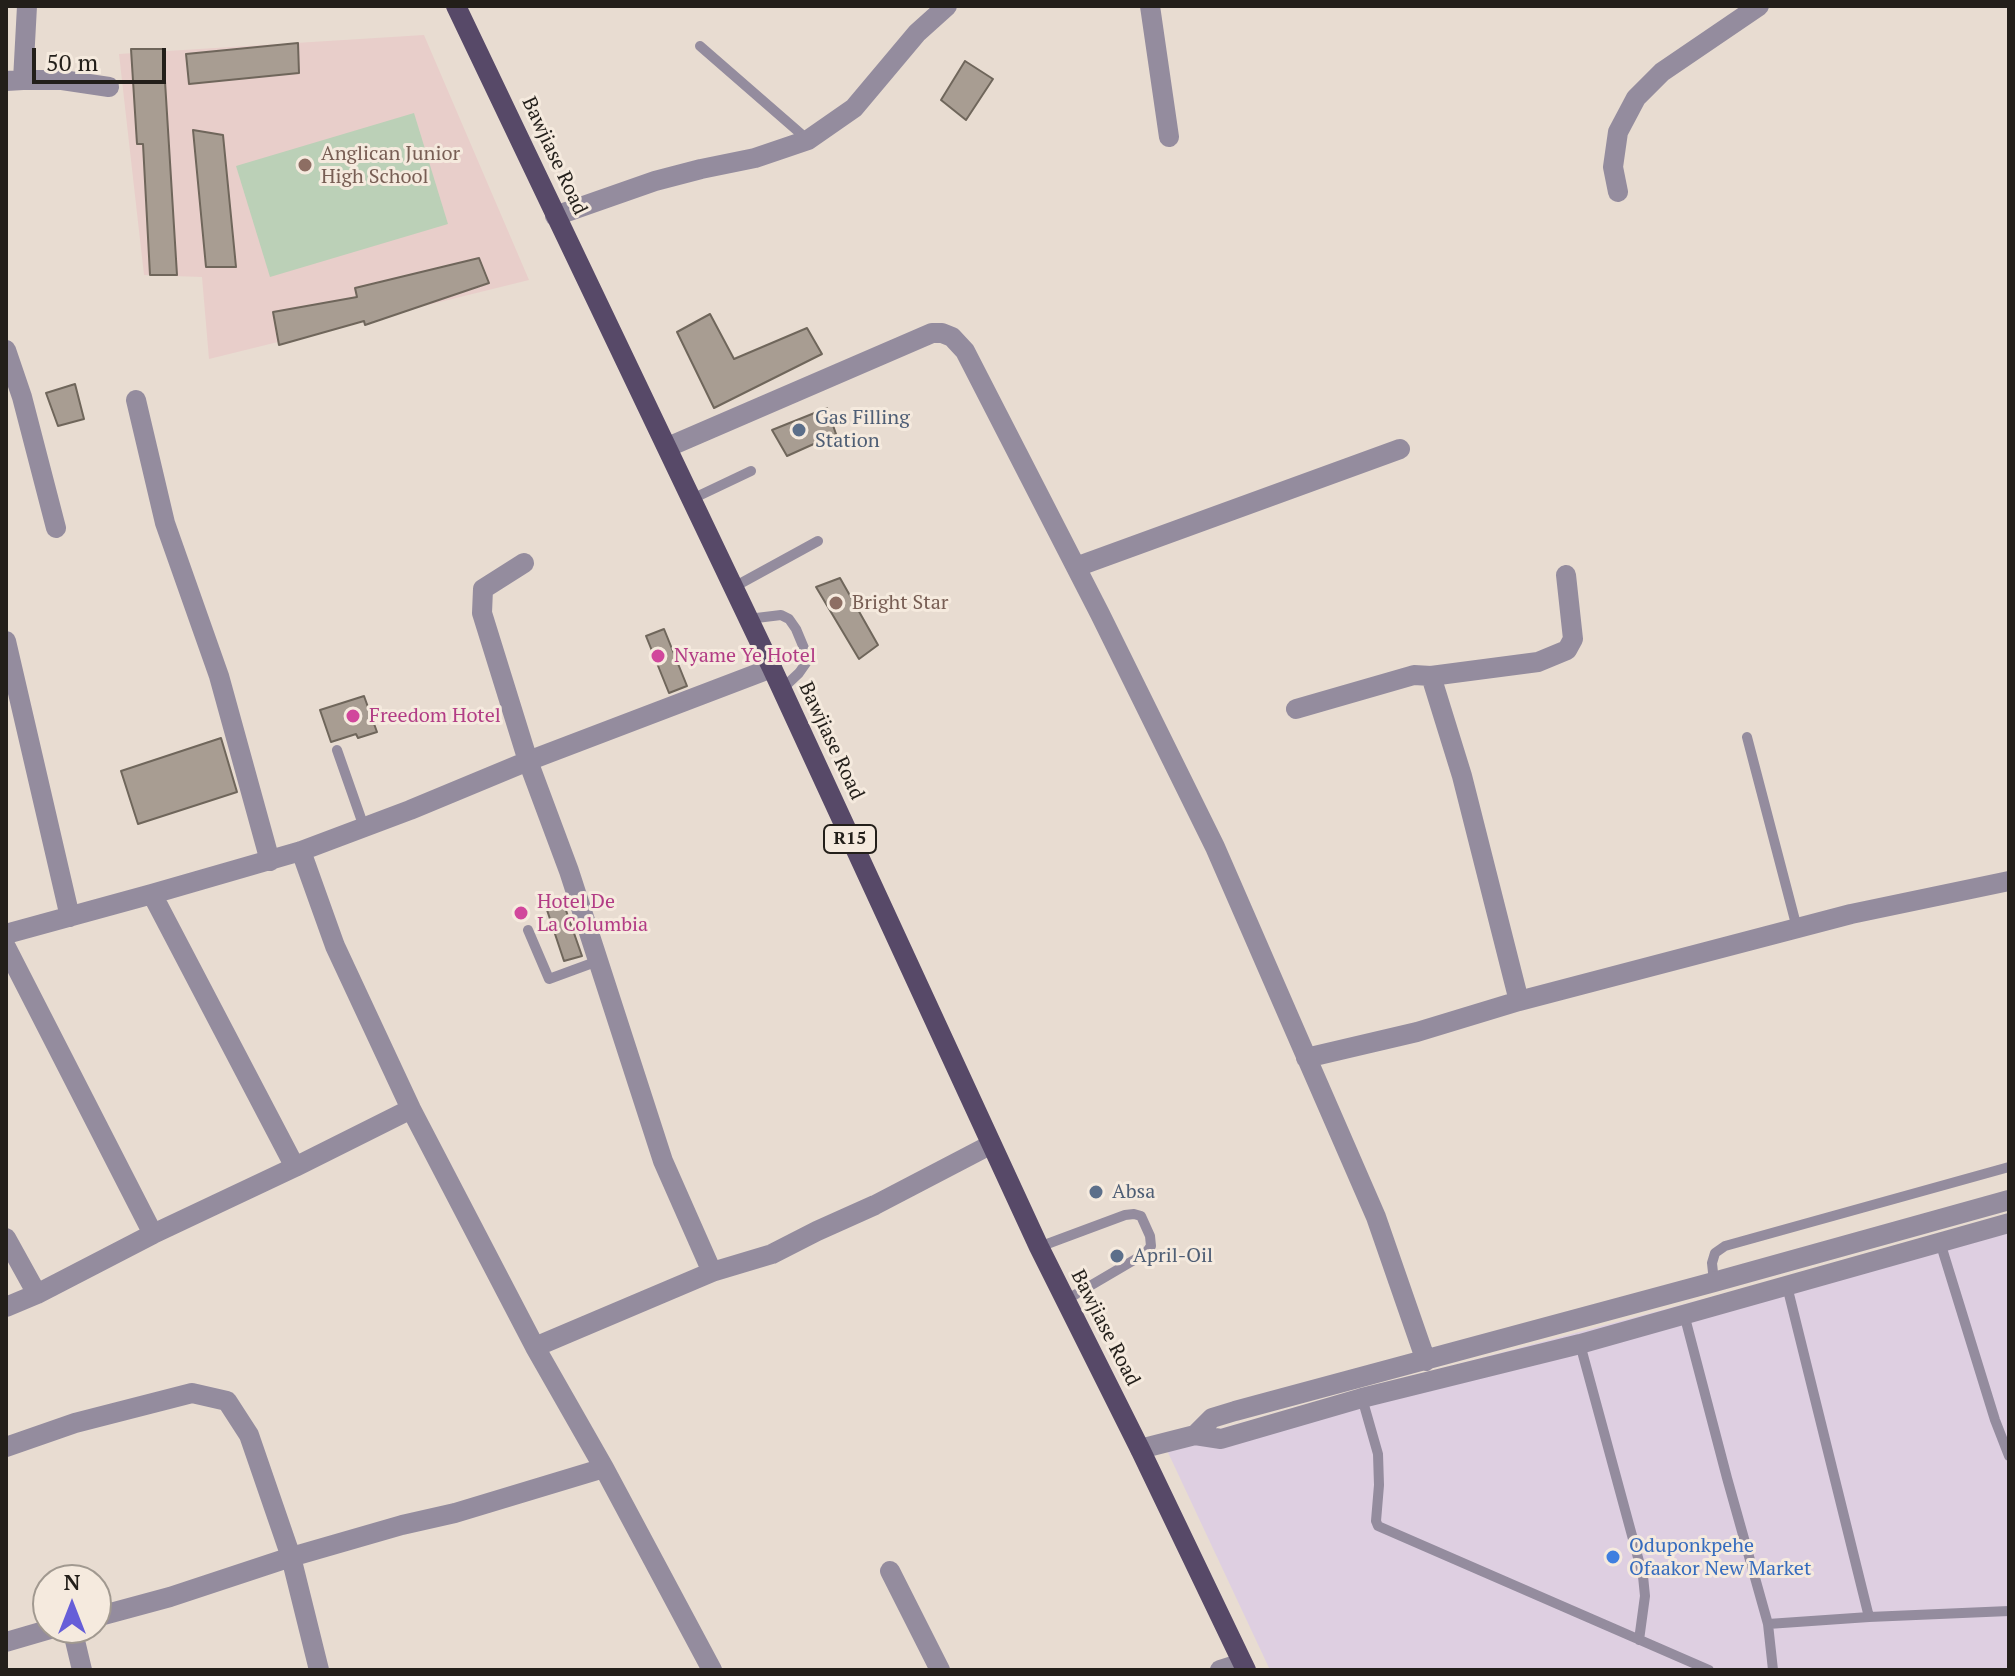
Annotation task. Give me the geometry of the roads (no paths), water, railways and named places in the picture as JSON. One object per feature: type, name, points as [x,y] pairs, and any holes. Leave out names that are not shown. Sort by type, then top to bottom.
[{"type":"main road","name":"Bawjiase Road","points":[[456,6],[734,587],[1064,1301],[1140,1449],[1244,1666]]},
{"type":"street","points":[[27,6],[14,80],[62,80],[109,87]]},
{"type":"street","points":[[555,216],[655,181],[755,158],[808,140],[854,108],[917,33],[947,6]]},
{"type":"street","points":[[1150,6],[1169,137]]},
{"type":"street","points":[[1618,192],[1613,167],[1618,132],[1636,98],[1662,72],[1759,6]]},
{"type":"street","points":[[668,447],[932,333],[952,337],[965,351],[1215,847],[1376,1217],[1426,1361]]},
{"type":"street","points":[[6,350],[22,397],[56,528]]},
{"type":"street","points":[[136,400],[165,523],[219,676],[270,861]]},
{"type":"street","points":[[1076,567],[1400,449]]},
{"type":"street","points":[[524,563],[483,589],[482,613],[528,761],[569,871],[663,1161],[712,1272]]},
{"type":"street","points":[[1296,709],[1414,675],[1431,676],[1538,662],[1567,650],[1573,639],[1566,575]]},
{"type":"street","points":[[6,641],[70,917]]},
{"type":"street","points":[[6,934],[301,851],[772,668]]},
{"type":"street","points":[[1431,676],[1462,776],[1519,1001]]},
{"type":"street","points":[[301,851],[335,946],[411,1109],[535,1347],[604,1468],[707,1669]]},
{"type":"street","points":[[1306,1058],[1417,1032],[1519,1001],[1851,914],[2009,881]]},
{"type":"street","points":[[152,894],[295,1167]]},
{"type":"street","points":[[6,947],[153,1234]]},
{"type":"street","points":[[6,1307],[411,1109]]},
{"type":"street","points":[[535,1347],[712,1272],[772,1254],[990,1145]]},
{"type":"street","points":[[1195,1435],[1212,1418],[2009,1200]]},
{"type":"street","points":[[1140,1449],[1195,1435],[1221,1439],[1362,1398],[1580,1344],[2009,1223]]},
{"type":"street","points":[[6,1238],[37,1294]]},
{"type":"street","points":[[6,1447],[75,1423],[192,1393],[227,1401],[249,1435],[291,1557],[319,1670]]},
{"type":"street","points":[[112,1613],[291,1557],[455,1513],[604,1468]]},
{"type":"street","points":[[890,1571],[940,1670]]},
{"type":"street","points":[[6,1642],[32,1634]]},
{"type":"street","points":[[76,1644],[82,1670]]},
{"type":"street","points":[[1220,1670],[1244,1666]]},
{"type":"lane","points":[[700,46],[808,140]]},
{"type":"lane","points":[[692,499],[751,471]]},
{"type":"lane","points":[[734,587],[818,541]]},
{"type":"lane","points":[[748,619],[781,615],[789,619],[796,629],[806,653],[806,663],[781,689]]},
{"type":"lane","points":[[1747,737],[1797,928]]},
{"type":"lane","points":[[337,750],[364,827]]},
{"type":"lane","points":[[528,930],[549,979],[598,961]]},
{"type":"lane","points":[[1714,1282],[1712,1263],[1715,1253],[1725,1246],[2009,1167]]},
{"type":"lane","points":[[1039,1247],[1125,1215],[1141,1216],[1150,1236],[1151,1246],[1146,1253],[1064,1301]]},
{"type":"lane","points":[[1940,1242],[2009,1456]]},
{"type":"lane","points":[[1787,1286],[1869,1617]]},
{"type":"lane","points":[[1684,1314],[1768,1624],[1773,1670]]},
{"type":"lane","points":[[1580,1344],[1643,1576],[1645,1596],[1639,1640]]},
{"type":"lane","points":[[1362,1398],[1378,1454],[1378,1526],[1709,1670]]},
{"type":"lane","points":[[1768,1624],[2009,1611]]},
{"type":"place","name":"Anglican Junior High School","points":[[305,165]]},
{"type":"place","name":"Gas Filling Station","points":[[799,430]]},
{"type":"place","name":"Bright Star","points":[[836,603]]},
{"type":"place","name":"Nyame Ye Hotel","points":[[658,656]]},
{"type":"place","name":"Freedom Hotel","points":[[353,716]]},
{"type":"place","name":"Hotel De La Columbia","points":[[521,913]]},
{"type":"place","name":"Absa","points":[[1096,1192]]},
{"type":"place","name":"April-Oil","points":[[1117,1256]]},
{"type":"place","name":"Oduponkpehe Ofaakor New Market","points":[[1613,1557]]}]
